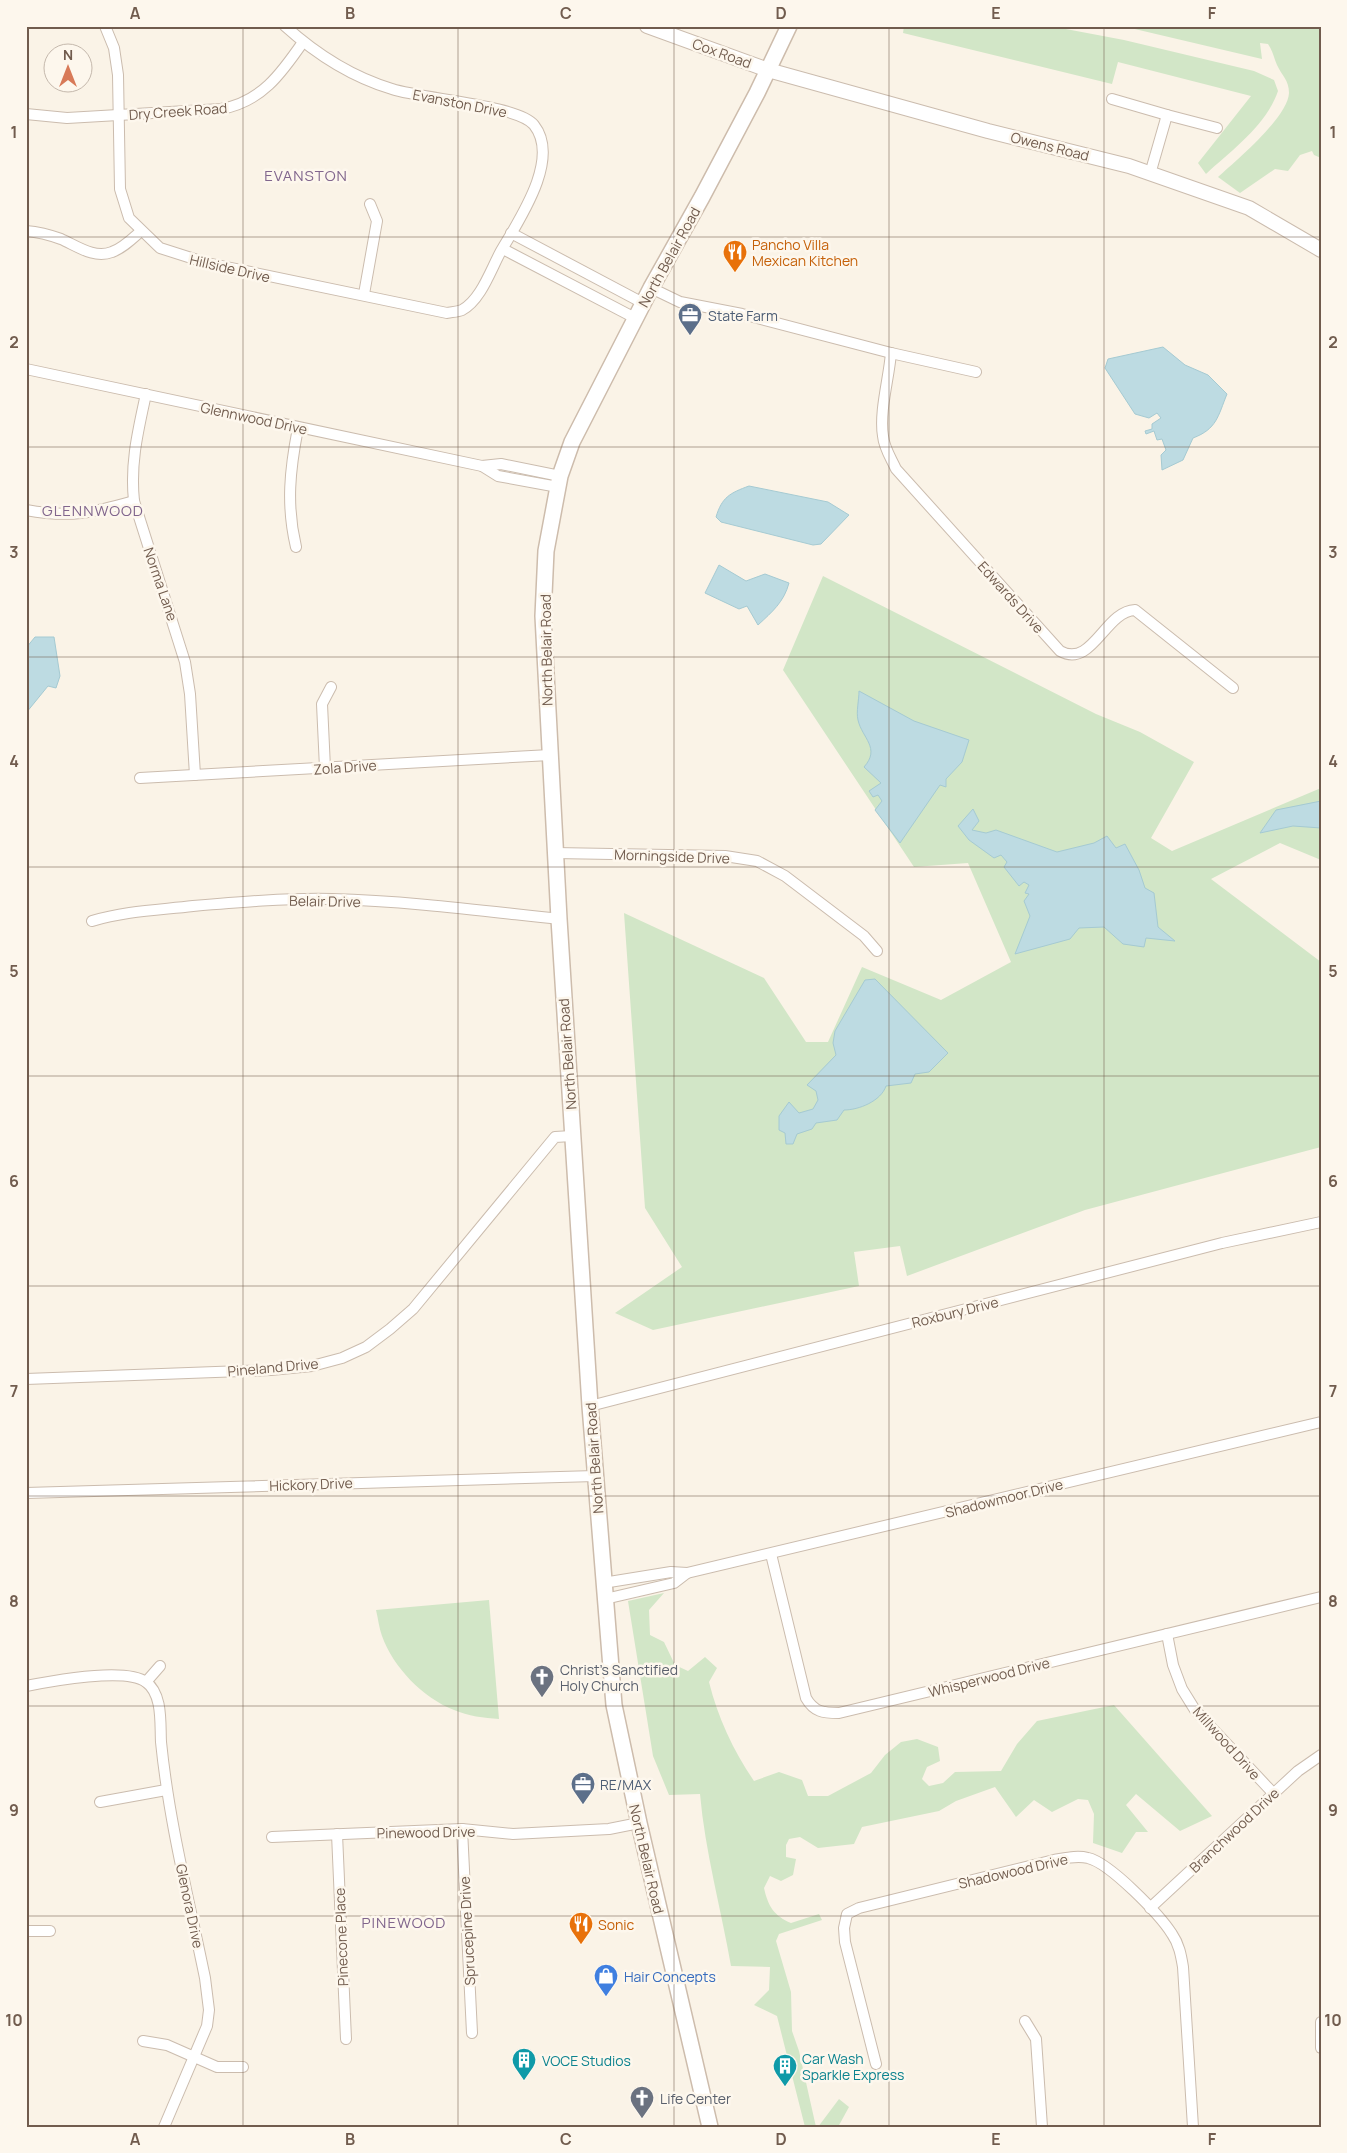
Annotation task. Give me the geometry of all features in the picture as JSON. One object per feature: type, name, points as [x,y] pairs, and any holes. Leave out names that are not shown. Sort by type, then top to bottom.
[{"type":"main road","name":"North Belair Road","points":[[710,2127],[639,1823],[614,1704],[595,1476],[572,1136],[543,616],[546,551],[559,481],[572,442],[643,303],[702,197],[789,26]]},
{"type":"street","name":"Hillside Drive","points":[[105,26],[114,48],[118,75],[120,189],[129,218],[160,248],[184,257],[266,276],[364,294],[447,313],[460,311],[472,302],[503,248]]},
{"type":"street","name":"Evanston Drive","points":[[285,26],[303,42],[362,78],[392,90],[430,99],[506,111],[520,115],[534,125],[541,138],[544,153],[543,167],[503,248]]},
{"type":"street","name":"Cox Road","points":[[647,26],[768,70]]},
{"type":"street","name":"Dry Creek Road","points":[[26,114],[67,118],[222,109],[239,106],[256,98],[276,79],[303,42]]},
{"type":"street","name":"Owens Road","points":[[768,70],[1150,174],[1249,208],[1321,250]]},
{"type":"street","points":[[1112,99],[1217,128]]},
{"type":"street","points":[[1150,174],[1167,114]]},
{"type":"street","points":[[364,294],[378,221],[370,204]]},
{"type":"street","points":[[26,232],[59,239],[98,254],[110,253],[122,247],[141,231]]},
{"type":"street","points":[[512,233],[643,303]]},
{"type":"street","points":[[503,248],[636,318]]},
{"type":"street","points":[[651,288],[680,302],[742,314],[891,353],[976,372]]},
{"type":"street","name":"Edwards Drive","points":[[891,353],[882,420],[883,436],[887,451],[896,469],[1060,651],[1067,655],[1076,656],[1084,652],[1119,616],[1126,611],[1135,610],[1233,688]]},
{"type":"street","name":"Glennwood Drive","points":[[26,369],[482,466],[498,476],[559,481]]},
{"type":"street","name":"Norma Lane","points":[[146,394],[134,448],[131,476],[134,501],[186,662],[195,775]]},
{"type":"street","points":[[296,547],[290,524],[288,496],[290,467],[298,428]]},
{"type":"street","points":[[26,510],[58,515],[82,515],[134,501]]},
{"type":"street","points":[[325,768],[322,704],[331,687]]},
{"type":"street","name":"Zola Drive","points":[[140,778],[550,755]]},
{"type":"street","name":"Morningside Drive","points":[[555,853],[725,856],[757,862],[786,876],[864,936],[877,951]]},
{"type":"street","name":"Belair Drive","points":[[92,921],[114,914],[279,900],[401,903],[559,920]]},
{"type":"street","name":"Pineland Drive","points":[[26,1379],[288,1368],[312,1366],[342,1358],[366,1347],[413,1309],[555,1137],[572,1136]]},
{"type":"street","name":"Roxbury Drive","points":[[590,1406],[1222,1243],[1321,1222]]},
{"type":"street","name":"Shadowmoor Drive","points":[[603,1583],[670,1572],[688,1573],[1321,1422]]},
{"type":"street","name":"Hickory Drive","points":[[26,1494],[595,1476]]},
{"type":"street","name":"Whisperwood Drive","points":[[771,1554],[806,1698],[812,1708],[824,1713],[839,1713],[1321,1597]]},
{"type":"street","name":"Shadowmoor Drive","points":[[605,1599],[674,1583],[688,1573]]},
{"type":"street","points":[[646,1576],[648,1589]]},
{"type":"street","name":"Millwood Drive","points":[[1167,1634],[1174,1666],[1182,1689],[1195,1710],[1273,1794]]},
{"type":"street","points":[[26,1686],[55,1680],[93,1676],[127,1675],[146,1682],[160,1666]]},
{"type":"street","name":"Glenora Drive","points":[[146,1682],[157,1698],[166,1790],[208,1992],[209,2010],[207,2026],[164,2127]]},
{"type":"street","name":"Branchwood Drive","points":[[1150,1908],[1298,1771],[1321,1755]]},
{"type":"street","points":[[100,1802],[166,1790]]},
{"type":"street","name":"Pinewood Drive","points":[[272,1837],[462,1829],[513,1834],[609,1829],[639,1823]]},
{"type":"street","name":"Sprucepine Drive","points":[[462,1829],[472,2033]]},
{"type":"street","name":"Pinecone Place","points":[[337,1834],[346,2039]]},
{"type":"street","name":"Shadowood Drive","points":[[876,2064],[846,1942],[844,1928],[847,1914],[859,1908],[1073,1856],[1089,1858],[1105,1865],[1150,1908],[1172,1934],[1180,1950],[1183,1967],[1193,2127]]},
{"type":"street","points":[[26,1931],[50,1931]]},
{"type":"street","points":[[1025,2021],[1036,2039],[1042,2127]]},
{"type":"street","points":[[1321,2022],[1321,2048]]},
{"type":"street","points":[[143,2041],[167,2045],[217,2066],[243,2067]]},
{"type":"green space","points":[[904,26],[1050,26],[1124,40],[1254,71],[1274,80],[1278,91],[1273,104],[1257,126],[1206,174],[1198,163],[1251,96],[1118,62],[1112,84],[903,33]]},
{"type":"green space","points":[[1122,26],[1321,26],[1321,158],[1314,155],[1312,151],[1300,155],[1288,171],[1275,169],[1240,193],[1218,177],[1271,126],[1286,103],[1289,93],[1287,81],[1277,65],[1268,44],[1260,43],[1262,59]]},
{"type":"green space","points":[[823,576],[1096,714],[1140,732],[1194,762],[1151,838],[1172,851],[1321,788],[1321,860],[1280,843],[1211,879],[1321,962],[1321,1147],[1085,1210],[907,1276],[900,1246],[854,1252],[859,1286],[653,1330],[615,1313],[682,1267],[645,1208],[624,913],[764,978],[806,1042],[828,1042],[862,967],[941,1000],[1011,962],[968,863],[914,867],[783,670]]},
{"type":"green space","points":[[664,1593],[649,1610],[650,1635],[664,1642],[675,1665],[688,1671],[705,1657],[717,1668],[709,1682],[717,1708],[739,1758],[754,1781],[779,1772],[802,1780],[808,1796],[828,1796],[871,1773],[885,1755],[901,1742],[917,1739],[938,1747],[940,1761],[927,1767],[922,1779],[929,1786],[943,1783],[955,1772],[1001,1771],[1017,1744],[1037,1721],[1114,1705],[1212,1816],[1180,1831],[1136,1794],[1126,1805],[1148,1832],[1136,1832],[1122,1853],[1093,1843],[1094,1814],[1088,1800],[1078,1799],[1052,1812],[1034,1800],[1016,1817],[995,1787],[956,1801],[939,1811],[862,1827],[854,1844],[818,1848],[800,1837],[789,1839],[786,1845],[786,1857],[796,1859],[793,1875],[781,1881],[770,1876],[764,1888],[768,1900],[776,1914],[791,1923],[819,1914],[822,1920],[779,1934],[776,1941],[791,1992],[792,2031],[799,2051],[816,2127],[805,2127],[777,2016],[754,2005],[769,1990],[770,1967],[731,1966],[709,1858],[700,1794],[669,1795],[653,1756],[628,1601]]},
{"type":"green space","points":[[489,1600],[499,1719],[459,1712],[442,1705],[420,1689],[401,1670],[387,1648],[381,1633],[376,1610]]},
{"type":"green space","points":[[839,2099],[849,2107],[838,2127],[818,2127]]},
{"type":"water","points":[[1163,347],[1185,365],[1208,375],[1227,394],[1216,421],[1207,430],[1193,438],[1183,460],[1162,470],[1161,455],[1166,450],[1162,439],[1157,440],[1154,431],[1146,434],[1145,431],[1152,429],[1152,424],[1161,418],[1157,413],[1149,418],[1135,414],[1105,368],[1108,359]]},
{"type":"water","points":[[749,486],[828,502],[849,515],[821,544],[813,545],[721,522],[716,517],[724,500],[737,491]]},
{"type":"water","points":[[719,565],[746,581],[765,574],[789,583],[787,590],[773,611],[758,625],[747,606],[739,609],[705,593]]},
{"type":"water","points":[[35,637],[54,637],[60,676],[56,688],[48,686],[26,713],[26,648]]},
{"type":"water","points":[[859,691],[914,721],[969,740],[962,762],[946,779],[946,787],[940,785],[900,843],[875,810],[882,801],[878,795],[873,797],[869,791],[881,783],[864,767],[869,760],[871,749],[858,720]]},
{"type":"water","points":[[1321,801],[1321,828],[1293,826],[1260,833],[1276,810]]},
{"type":"water","points":[[973,809],[979,821],[972,830],[986,833],[996,830],[1057,852],[1094,843],[1107,836],[1116,848],[1125,844],[1139,870],[1145,888],[1154,893],[1158,927],[1175,941],[1146,938],[1144,947],[1123,944],[1104,927],[1079,928],[1070,939],[1015,954],[1030,916],[1024,901],[1029,894],[1025,893],[1029,885],[1024,882],[1019,886],[1004,867],[1007,862],[1001,855],[994,858],[969,840],[958,826]]},
{"type":"water","points":[[875,979],[948,1053],[929,1072],[915,1074],[911,1083],[886,1086],[879,1096],[869,1104],[844,1110],[837,1120],[816,1123],[812,1129],[797,1134],[793,1144],[786,1144],[785,1133],[779,1130],[779,1116],[789,1102],[799,1113],[813,1109],[818,1100],[816,1091],[807,1085],[836,1055],[833,1043],[835,1031],[865,980]]},
{"type":"place","name":"Pancho Villa Mexican Kitchen","points":[[735,273]]},
{"type":"place","name":"State Farm","points":[[690,336]]},
{"type":"place","name":"Christ's Sanctified Holy Church","points":[[542,1698]]},
{"type":"place","name":"RE/MAX","points":[[583,1805]]},
{"type":"place","name":"Sonic","points":[[581,1945]]},
{"type":"place","name":"Hair Concepts","points":[[606,1997]]},
{"type":"place","name":"VOCE Studios","points":[[524,2081]]},
{"type":"place","name":"Car Wash Sparkle Express","points":[[785,2087]]},
{"type":"place","name":"Life Center","points":[[642,2119]]},
{"type":"district","name":"EVANSTON","points":[[306,175]]},
{"type":"district","name":"GLENNWOOD","points":[[93,510]]},
{"type":"district","name":"PINEWOOD","points":[[404,1922]]}]
